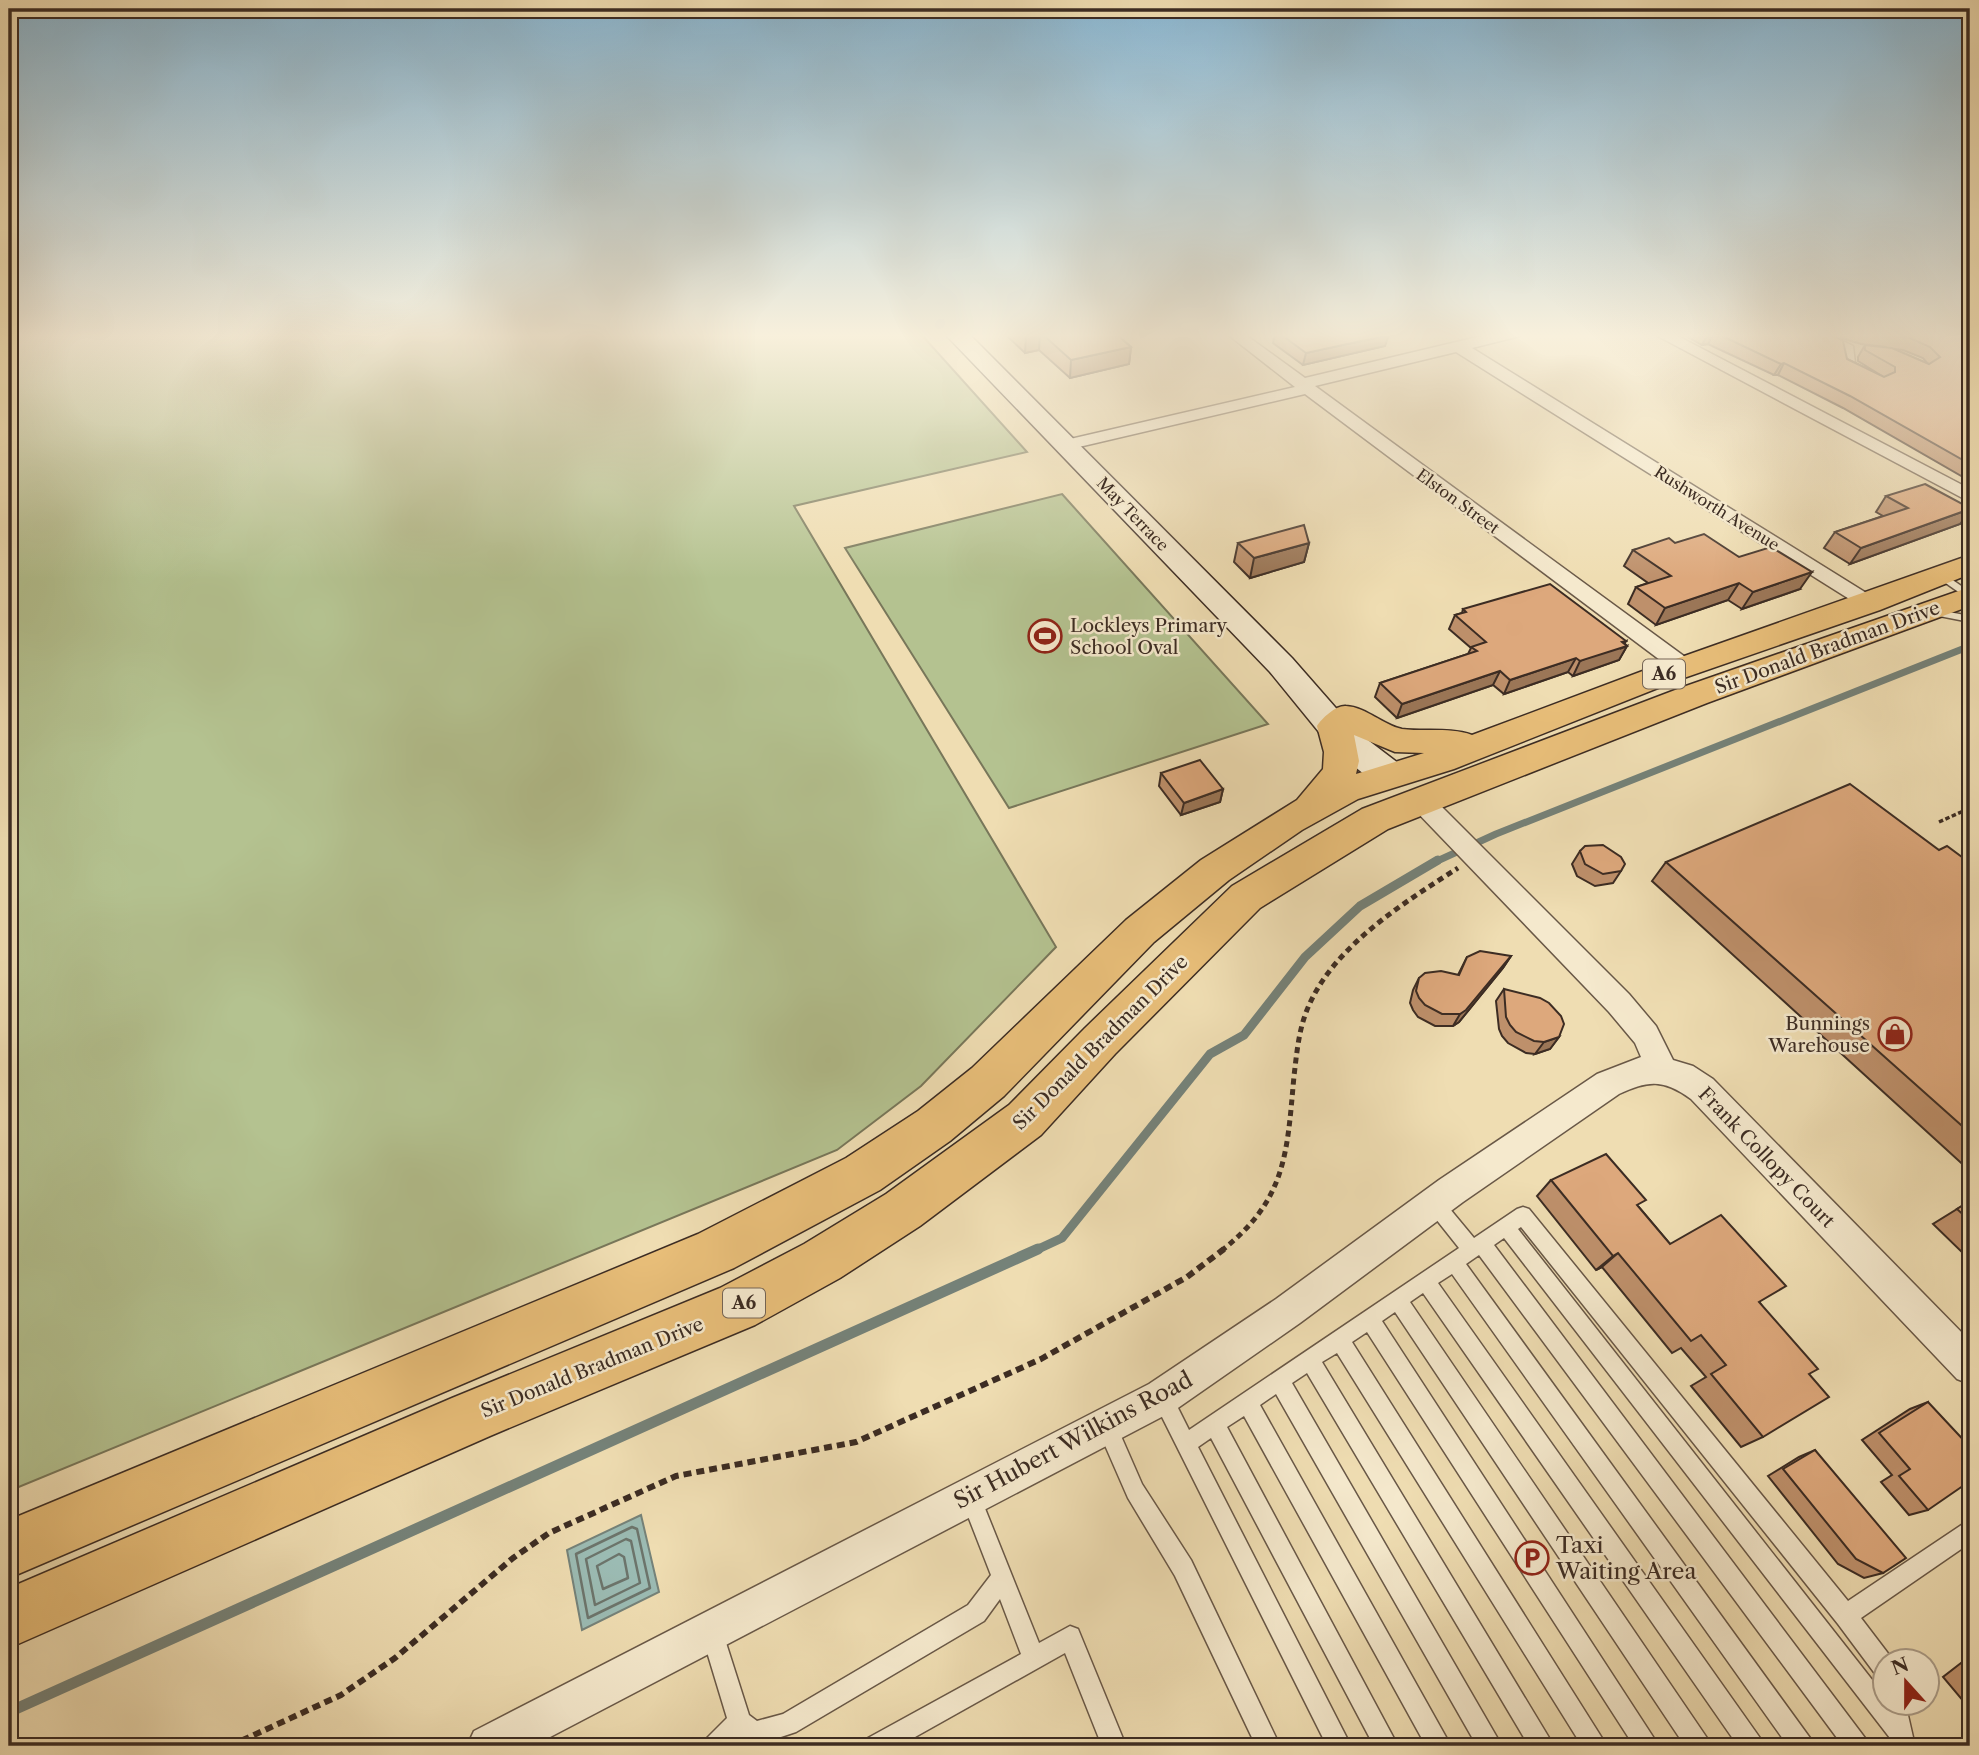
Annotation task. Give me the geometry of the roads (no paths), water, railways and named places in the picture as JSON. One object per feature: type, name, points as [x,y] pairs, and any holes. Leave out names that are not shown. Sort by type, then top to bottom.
[{"type":"main road","name":"Sir Donald Bradman Drive","points":[[9,1618],[471,1417],[737,1307],[822,1261],[903,1210],[1025,1120],[1100,1041],[1246,897],[1395,799],[1486,760],[1684,667],[1869,603],[1966,594]]},
{"type":"main road","name":"Sir Donald Bradman Drive","points":[[1486,760],[1696,695],[1928,611],[1966,594]]},
{"type":"main road","points":[[1301,814],[1337,780],[1342,771],[1339,722],[1395,740],[1486,760]]},
{"type":"main road","name":"Sir Donald Bradman Drive","points":[[9,1549],[716,1251],[863,1174],[934,1126],[988,1082],[1140,931],[1215,870],[1301,814],[1345,790],[1395,799]]},
{"type":"street","name":"May Terrace","points":[[1036,415],[1282,665],[1311,703],[1339,722],[1395,799]]},
{"type":"street","points":[[1066,445],[1187,415]]},
{"type":"street","name":"Elston Street","points":[[1342,415],[1684,667]]},
{"type":"street","name":"Rushworth Avenue","points":[[1568,415],[1869,603]]},
{"type":"street","points":[[1815,415],[1970,496]]},
{"type":"street","points":[[1395,799],[1452,832],[1633,1019],[1647,1035],[1663,1070]]},
{"type":"street","name":"Sir Hubert Wilkins Road","points":[[489,1746],[1162,1397],[1288,1311],[1434,1203],[1608,1084],[1639,1070],[1663,1070]]},
{"type":"street","name":"Frank Collopy Court","points":[[1663,1070],[1682,1075],[1702,1089],[1970,1366]]},
{"type":"lane","points":[[1434,1203],[1477,1246],[1857,1746]]},
{"type":"lane","points":[[1185,1444],[1524,1215],[1870,1647]]},
{"type":"lane","points":[[1506,1227],[1901,1740]]},
{"type":"lane","points":[[1454,1262],[1802,1746]]},
{"type":"lane","points":[[1426,1281],[1752,1746]]},
{"type":"lane","points":[[1398,1300],[1699,1746]]},
{"type":"lane","points":[[1370,1319],[1647,1746]]},
{"type":"lane","points":[[1339,1339],[1595,1746]]},
{"type":"lane","points":[[1310,1360],[1542,1746]]},
{"type":"lane","points":[[1279,1380],[1490,1746]]},
{"type":"lane","points":[[1162,1397],[1339,1746]]},
{"type":"lane","points":[[1247,1402],[1439,1746]]},
{"type":"lane","points":[[1214,1424],[1386,1746]]},
{"type":"lane","points":[[1106,1426],[1135,1491],[1183,1568],[1268,1746]]},
{"type":"lane","points":[[971,1496],[1034,1659]]},
{"type":"lane","points":[[1846,1616],[1970,1531]]},
{"type":"lane","points":[[712,1632],[740,1722],[754,1734],[788,1724],[976,1613],[1002,1578]]},
{"type":"lane","points":[[876,1746],[1070,1637],[1114,1746]]},
{"type":"lane","points":[[1896,1716],[1901,1740]]},
{"type":"lane","points":[[715,1746],[740,1722]]},
{"type":"water","points":[[641,1515],[659,1592],[582,1630],[567,1550]]},
{"type":"waterway","points":[[1435,862],[1496,834],[1970,646]]},
{"type":"waterway","points":[[1034,1251],[1062,1238],[1210,1054],[1244,1035],[1305,957],[1360,906],[1438,860]]},
{"type":"waterway","points":[[9,1712],[1038,1249]]},
{"type":"place","name":"Lockleys Primary School Oval","points":[[1045,636]]},
{"type":"place","name":"Bunnings Warehouse","points":[[1895,1034]]},
{"type":"place","name":"Taxi Waiting Area","points":[[1532,1558]]}]
